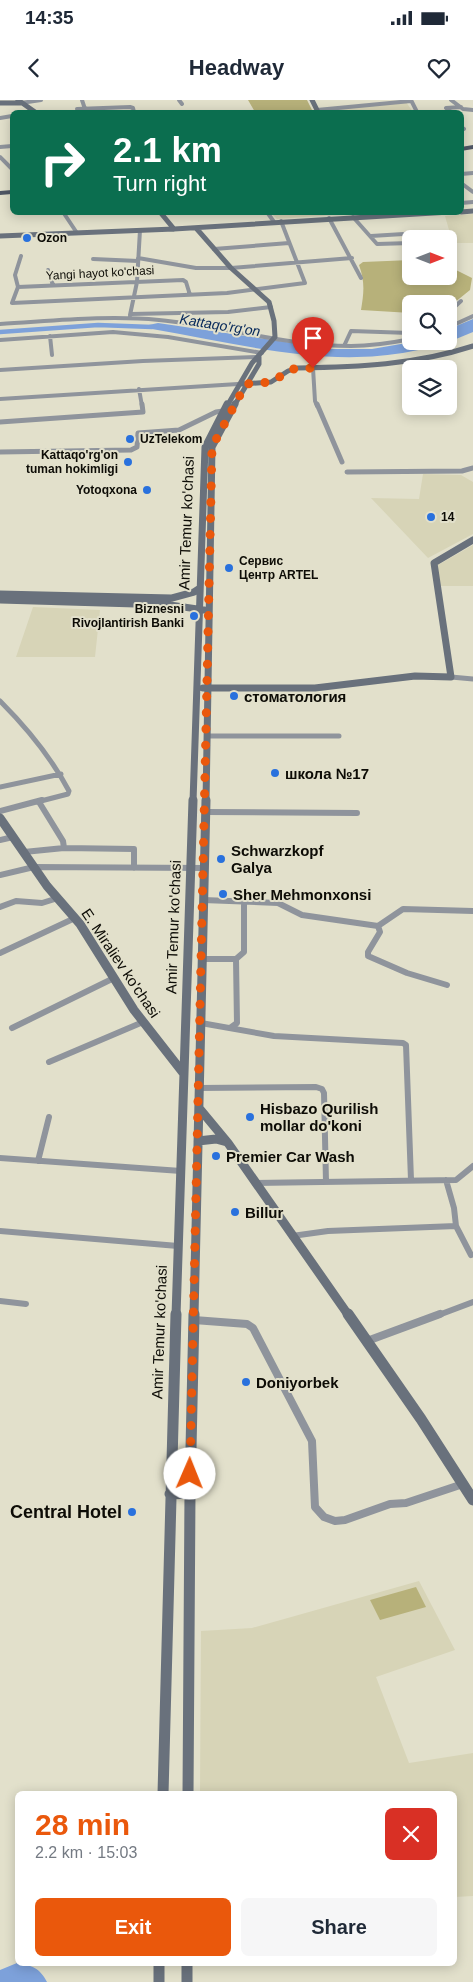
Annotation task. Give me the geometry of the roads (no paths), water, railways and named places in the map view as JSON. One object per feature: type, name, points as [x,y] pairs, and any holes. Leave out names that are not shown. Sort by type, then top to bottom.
[{"type":"main road","points":[[0,103],[20,101],[31,110]]},
{"type":"main road","points":[[162,215],[174,229]]},
{"type":"main road","points":[[0,236],[196,228],[329,218],[343,215]]},
{"type":"main road","points":[[196,228],[231,268],[271,307],[275,338]]},
{"type":"main road","name":"Amir Temur ko'chasi","points":[[188,1791],[190,1493],[210,610],[205,447],[223,411],[259,364],[262,354],[275,338]]},
{"type":"main road","points":[[242,384],[271,382],[288,371],[297,368],[401,364],[473,346]]},
{"type":"main road","points":[[462,350],[473,355]]},
{"type":"main road","name":"Amir Temur ko'chasi","points":[[163,1791],[170,1494],[200,588],[207,482],[214,442],[242,384]]},
{"type":"main road","points":[[197,688],[315,688],[415,676],[451,677],[434,563],[473,540]]},
{"type":"main road","points":[[0,594],[172,598],[189,594],[200,588]]},
{"type":"main road","points":[[0,600],[170,605],[210,610]]},
{"type":"main road","name":"E. Miraliev ko'chasi","points":[[0,818],[34,867],[75,918],[143,1022],[184,1074]]},
{"type":"main road","points":[[199,1108],[228,1142],[421,1419],[473,1500]]},
{"type":"main road","points":[[198,1141],[216,1139],[228,1142]]},
{"type":"main road","points":[[181,1173],[197,1176]]},
{"type":"main road","points":[[170,1494],[190,1493]]},
{"type":"main road","points":[[158,1982],[159,1966]]},
{"type":"main road","points":[[187,1966],[187,1982]]},
{"type":"street","points":[[20,101],[41,100]]},
{"type":"street","points":[[82,100],[85,109]]},
{"type":"street","points":[[326,110],[411,100]]},
{"type":"street","points":[[451,100],[461,107]]},
{"type":"street","points":[[77,109],[130,107],[134,110]]},
{"type":"street","points":[[448,110],[446,108],[461,107],[473,110]]},
{"type":"street","points":[[0,157],[10,167]]},
{"type":"street","points":[[65,215],[77,232]]},
{"type":"street","points":[[270,215],[274,222]]},
{"type":"street","points":[[349,215],[378,245],[402,244]]},
{"type":"street","points":[[329,218],[361,278]]},
{"type":"street","points":[[21,256],[15,275],[18,287],[12,303],[227,293],[305,283],[281,221]]},
{"type":"street","points":[[130,316],[138,282],[140,230]]},
{"type":"street","points":[[370,236],[402,234]]},
{"type":"street","points":[[214,249],[288,242]]},
{"type":"street","points":[[93,259],[138,260],[196,268],[231,268],[352,258]]},
{"type":"street","points":[[48,270],[53,285]]},
{"type":"street","name":"Yangi hayot ko'chasi","points":[[18,287],[183,280],[186,282],[190,295]]},
{"type":"street","points":[[457,305],[461,301]]},
{"type":"street","points":[[0,324],[228,312],[271,307]]},
{"type":"street","points":[[130,316],[330,346],[385,345],[402,342]]},
{"type":"street","points":[[457,324],[473,316]]},
{"type":"street","points":[[344,346],[351,331],[402,333]]},
{"type":"street","points":[[0,340],[113,332],[168,337],[262,354]]},
{"type":"street","points":[[50,336],[52,355]]},
{"type":"street","points":[[0,370],[262,354]]},
{"type":"street","points":[[313,368],[315,401],[342,462]]},
{"type":"street","points":[[0,399],[242,384]]},
{"type":"street","points":[[0,422],[143,412],[139,390]]},
{"type":"street","points":[[0,452],[131,450],[137,447],[138,433],[140,432],[179,430],[223,411]]},
{"type":"street","points":[[347,472],[462,471],[473,468]]},
{"type":"street","points":[[451,677],[473,679]]},
{"type":"street","points":[[0,701],[18,719],[61,774],[69,793],[39,802],[0,810]]},
{"type":"street","points":[[207,736],[339,736]]},
{"type":"street","points":[[0,787],[61,774]]},
{"type":"street","points":[[39,802],[62,841],[64,848]]},
{"type":"street","points":[[206,812],[357,813]]},
{"type":"street","points":[[0,840],[13,837]]},
{"type":"street","points":[[24,852],[64,848],[134,848],[134,868]]},
{"type":"street","points":[[0,874],[34,867],[204,868]]},
{"type":"street","points":[[0,907],[16,901],[42,903],[58,898]]},
{"type":"street","points":[[203,900],[278,903],[302,915],[378,926],[383,924],[397,911],[403,909],[473,911]]},
{"type":"street","points":[[202,959],[236,959],[244,952],[244,901]]},
{"type":"street","points":[[0,953],[75,918]]},
{"type":"street","points":[[378,926],[380,932],[368,952],[368,956],[407,973],[447,985]]},
{"type":"street","points":[[230,1028],[237,1023],[236,959]]},
{"type":"street","points":[[12,1028],[114,978]]},
{"type":"street","points":[[49,1062],[143,1022]]},
{"type":"street","points":[[200,1023],[307,1039],[397,1042],[406,1045],[411,1180]]},
{"type":"street","points":[[199,1088],[316,1087],[322,1089],[324,1093],[326,1182]]},
{"type":"street","points":[[38,1161],[49,1117]]},
{"type":"street","points":[[0,1158],[181,1173]]},
{"type":"street","points":[[255,1183],[456,1180],[473,1166]]},
{"type":"street","points":[[446,1180],[454,1208],[456,1226],[470,1256]]},
{"type":"street","points":[[292,1236],[328,1231],[456,1226]]},
{"type":"street","points":[[0,1231],[178,1246]]},
{"type":"street","points":[[0,1301],[26,1304]]},
{"type":"street","points":[[366,1341],[473,1302]]},
{"type":"street","points":[[194,1320],[247,1324],[253,1328],[302,1417],[312,1442],[315,1508],[324,1517],[335,1521],[344,1520],[390,1504],[406,1504],[463,1484]]},
{"type":"water","points":[[473,319],[473,332],[457,338],[457,326]]},
{"type":"water","points":[[158,323],[333,349],[372,349],[402,344],[402,350],[413,350],[393,354],[353,357],[314,356],[234,344],[144,326]]},
{"type":"water","points":[[15,1964],[15,1966],[30,1966],[41,1973],[47,1982],[0,1982],[0,1970]]},
{"type":"waterway","name":"Kattaqo'rg'on","points":[[0,332],[98,325],[152,327]]},
{"type":"place","name":"Ozon","points":[[27,238]]},
{"type":"place","name":"UzTelekom","points":[[130,439]]},
{"type":"place","name":"Kattaqo'rg'on tuman hokimligi","points":[[128,462]]},
{"type":"place","name":"Yotoqxona","points":[[147,490]]},
{"type":"place","name":"14","points":[[431,517]]},
{"type":"place","name":"Сервис Центр ARTEL","points":[[229,568]]},
{"type":"place","name":"Biznesni Rivojlantirish Banki","points":[[194,616]]},
{"type":"place","name":"стоматология","points":[[234,696]]},
{"type":"place","name":"школа №17","points":[[275,773]]},
{"type":"place","name":"Schwarzkopf Galya","points":[[221,859]]},
{"type":"place","name":"Sher Mehmonxonsi","points":[[223,894]]},
{"type":"place","name":"Hisbazo Qurilish mollar do'koni","points":[[250,1117]]},
{"type":"place","name":"Premier Car Wash","points":[[216,1156]]},
{"type":"place","name":"Billur","points":[[235,1212]]},
{"type":"place","name":"Doniyorbek","points":[[246,1382]]},
{"type":"place","name":"Central Hotel","points":[[132,1512]]}]
